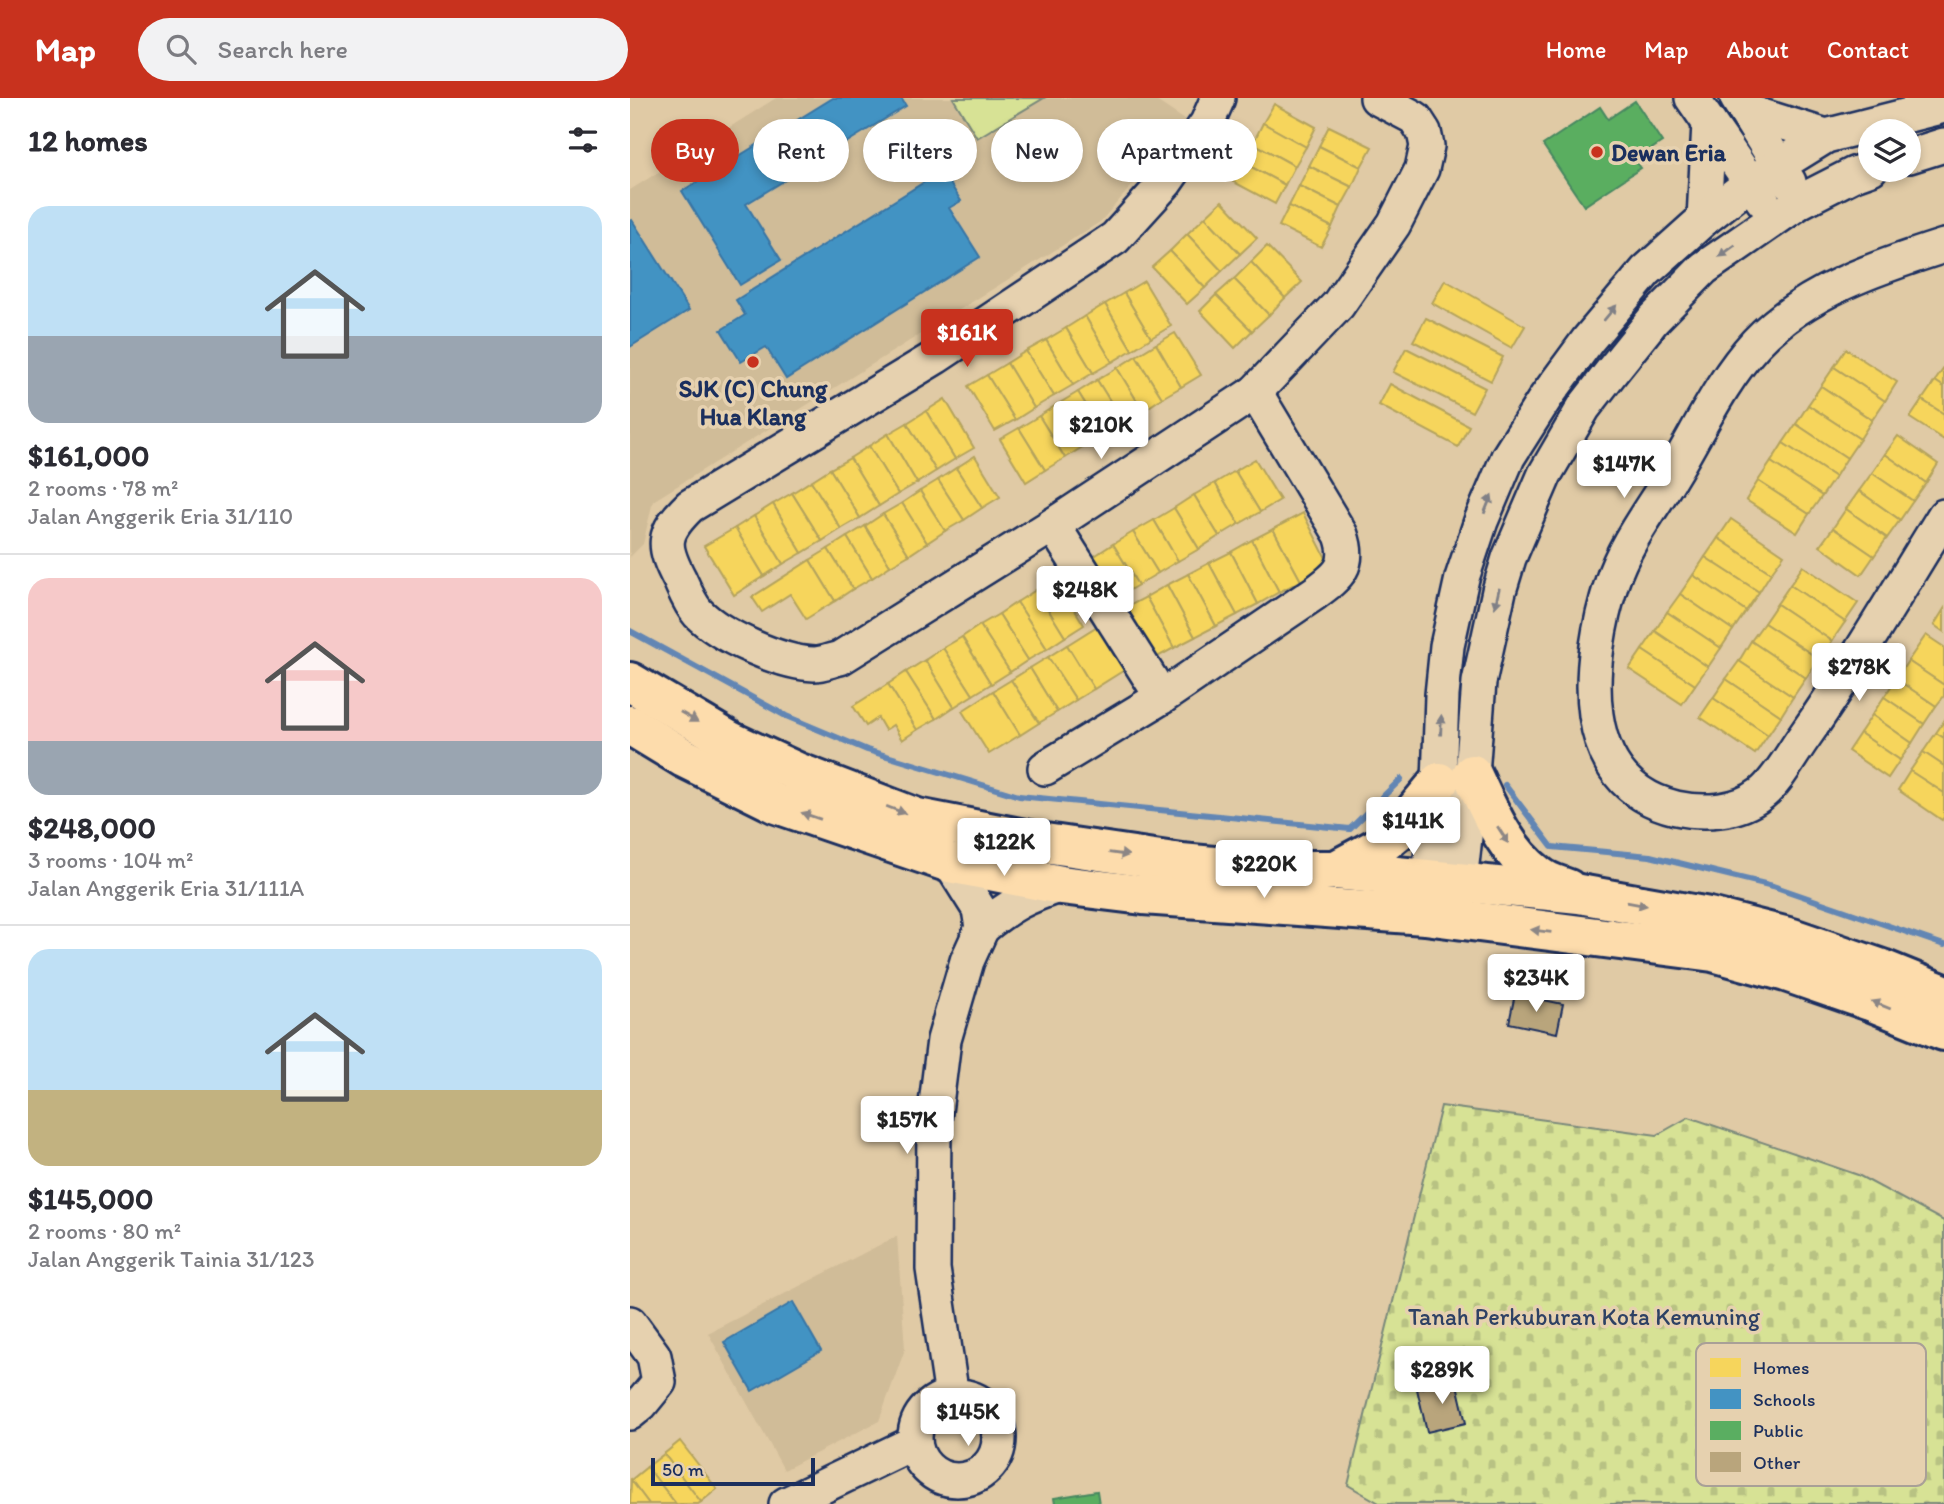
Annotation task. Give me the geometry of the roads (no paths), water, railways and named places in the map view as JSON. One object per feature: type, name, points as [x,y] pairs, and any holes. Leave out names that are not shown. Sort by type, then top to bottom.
[{"type":"main road","points":[[630,682],[730,741],[797,772],[917,818],[1045,843],[1181,863],[1257,870],[1336,870],[1442,900],[1713,952],[1786,972],[1870,1001],[1944,1031]]},
{"type":"main road","points":[[630,725],[684,758],[777,804],[950,863],[1061,885],[1143,895],[1442,900],[1578,894],[1709,917],[1792,938],[1944,994]]},
{"type":"main road","points":[[1336,870],[1377,848],[1455,778],[1493,818],[1519,857],[1539,876],[1578,894]]},
{"type":"street","points":[[1218,98],[1207,123],[1165,183],[1115,238],[936,357],[690,506],[673,522],[666,554],[695,610],[712,627],[733,639],[790,660],[815,664],[839,658],[1053,525],[1255,393],[1338,305],[1394,224],[1422,169],[1427,146],[1424,132],[1415,118],[1377,98]]},
{"type":"street","points":[[1741,105],[1826,136]]},
{"type":"street","points":[[1741,105],[1779,165],[1788,209]]},
{"type":"street","points":[[1455,778],[1442,695],[1447,646],[1462,578],[1481,520],[1508,457],[1546,397],[1588,340],[1646,271],[1704,219],[1750,183],[1826,136],[1944,106]]},
{"type":"street","points":[[1700,111],[1750,183],[1788,209]]},
{"type":"street","points":[[1700,111],[1704,219]]},
{"type":"street","points":[[1921,152],[1944,145]]},
{"type":"street","points":[[1442,900],[1455,778],[1499,591],[1514,545],[1545,474],[1584,407],[1654,320],[1704,268],[1788,209],[1858,173]]},
{"type":"street","points":[[1944,246],[1833,287],[1802,306],[1757,342],[1714,402],[1629,542],[1612,581],[1596,643],[1593,675],[1594,701],[1606,754],[1623,780],[1649,798],[1679,809],[1713,811],[1744,805],[1763,792],[1821,713],[1944,516]]},
{"type":"street","points":[[1045,768],[1162,697],[1335,579],[1344,565],[1346,550],[1341,535],[1255,393]]},
{"type":"street","points":[[1053,525],[1162,697]]},
{"type":"street","points":[[950,863],[975,902],[982,928]]},
{"type":"street","points":[[952,1397],[933,1269],[934,1120],[944,1040],[967,961],[982,928],[1003,910],[1024,898],[1061,885]]},
{"type":"street","points":[[630,1323],[654,1356],[659,1382],[630,1413]]},
{"type":"street","points":[[952,1397],[966,1397],[980,1402],[997,1424],[1000,1438],[990,1465],[979,1474],[970,1492],[953,1480],[930,1471],[922,1461],[915,1442],[919,1422],[927,1410],[939,1401],[952,1397]]},
{"type":"street","points":[[786,1504],[915,1442]]},
{"type":"waterway","points":[[630,631],[786,716],[867,750],[1019,796],[1350,829],[1401,779]]},
{"type":"waterway","points":[[1505,785],[1552,847],[1650,856],[1773,886],[1944,945]]},
{"type":"place","name":"Dewan Eria","points":[[1597,152]]},
{"type":"place","name":"SJK (C) Chung Hua Klang","points":[[753,362]]},
{"type":"park label","name":"Tanah Perkuburan Kota Kemuning","points":[[1584,1316]]}]
